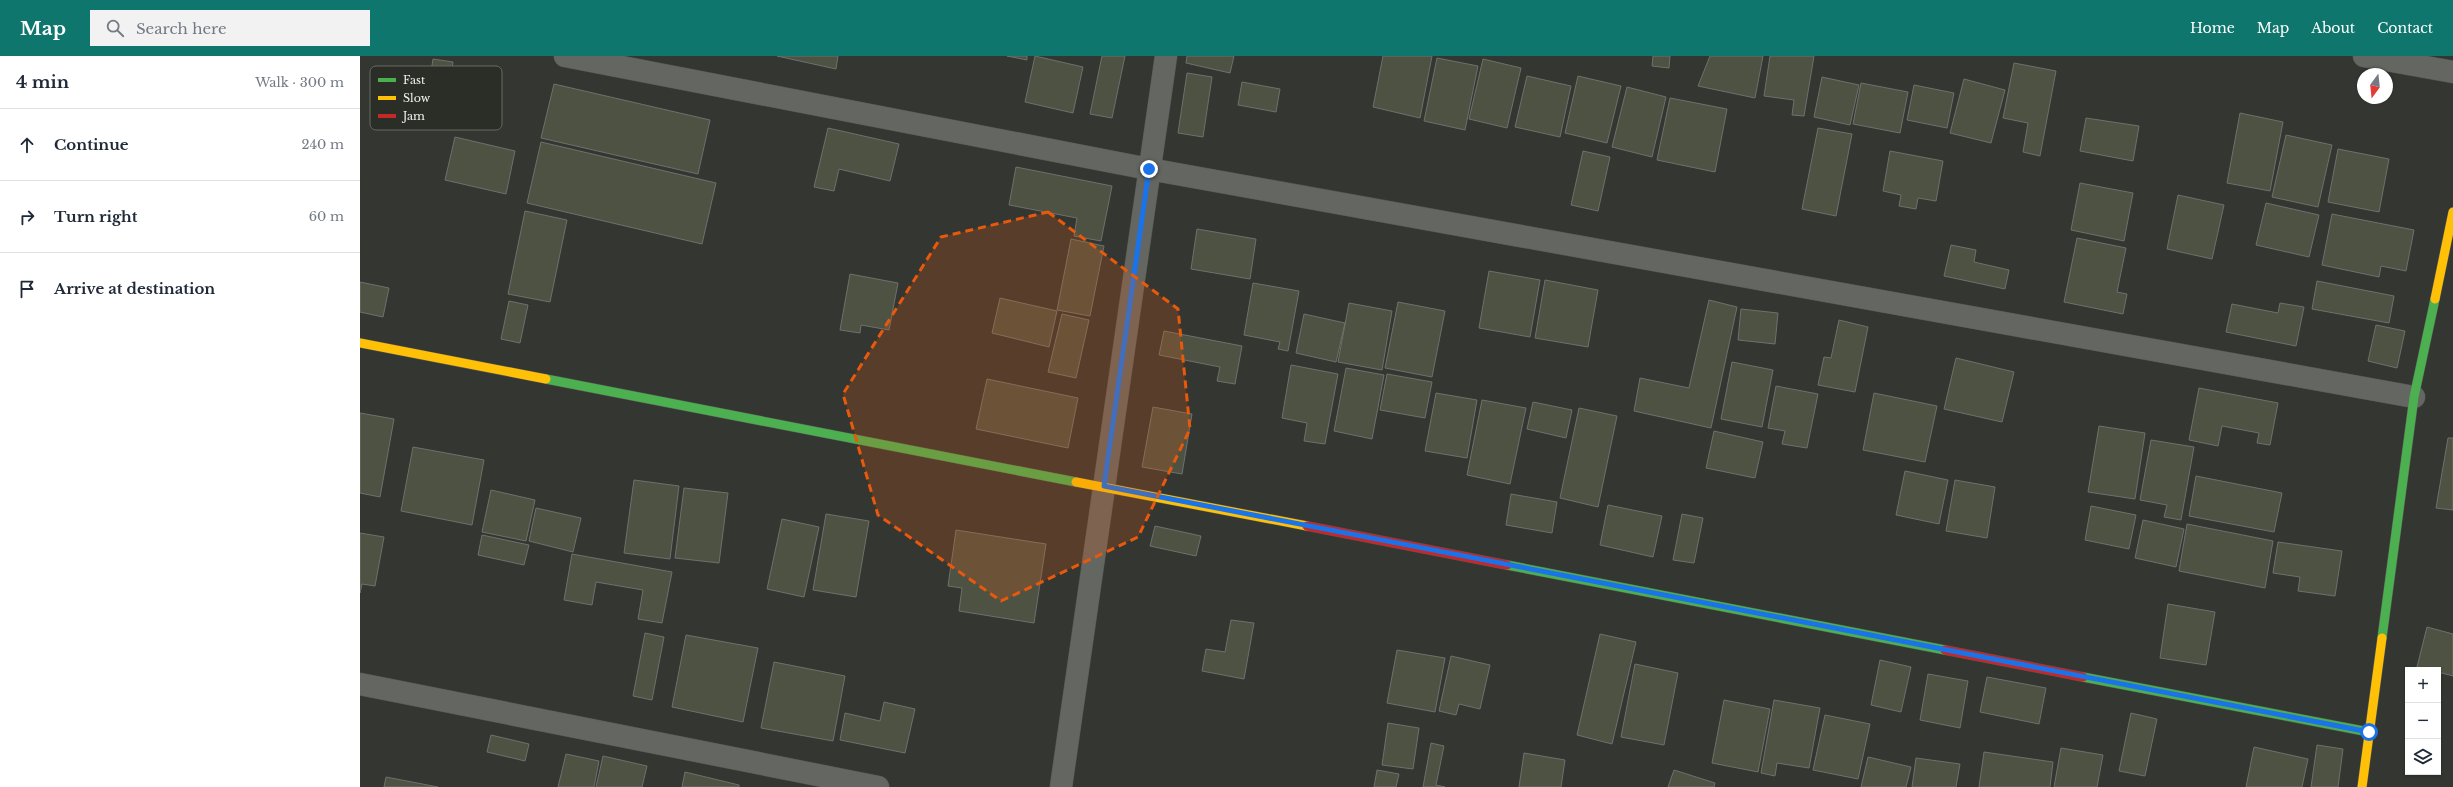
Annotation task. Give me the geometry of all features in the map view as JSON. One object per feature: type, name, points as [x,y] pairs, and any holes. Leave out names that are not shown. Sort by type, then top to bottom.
[{"type":"street","points":[[565,56],[1149,169],[2414,397]]},
{"type":"street","points":[[1061,787],[1166,56]]},
{"type":"street","points":[[2364,56],[2453,72]]},
{"type":"street","points":[[2362,787],[2414,397],[2447,270],[2453,212]]},
{"type":"street","points":[[360,343],[2369,732]]},
{"type":"street","points":[[360,684],[878,787]]},
{"type":"highlighted area","points":[[1048,212],[1178,309],[1190,429],[1138,537],[1001,601],[878,515],[843,394],[941,237]]},
{"type":"building","points":[[777,56],[838,56],[836,69]]},
{"type":"building","points":[[1007,56],[1027,56],[1027,60]]},
{"type":"building","points":[[1035,56],[1083,67],[1073,113],[1025,102]]},
{"type":"building","points":[[1102,56],[1125,56],[1112,118],[1090,114]]},
{"type":"building","points":[[1187,56],[1234,56],[1230,73],[1186,63]]},
{"type":"building","points":[[1383,56],[1432,56],[1420,118],[1373,107]]},
{"type":"building","points":[[1653,56],[1670,56],[1669,68],[1652,66]]},
{"type":"building","points":[[1710,56],[1763,56],[1755,98],[1698,86]]},
{"type":"building","points":[[1770,56],[1814,56],[1804,116],[1792,115],[1794,100],[1764,96]]},
{"type":"building","points":[[1437,58],[1478,66],[1465,130],[1424,121]]},
{"type":"building","points":[[433,59],[453,62],[452,66],[432,66]]},
{"type":"building","points":[[1483,59],[1521,68],[1507,128],[1469,119]]},
{"type":"building","points":[[2014,63],[2056,71],[2040,156],[2023,152],[2028,123],[2003,118]]},
{"type":"building","points":[[1187,73],[1212,77],[1203,137],[1178,133]]},
{"type":"building","points":[[1527,76],[1571,86],[1560,137],[1515,127]]},
{"type":"building","points":[[1578,76],[1621,86],[1607,143],[1565,133]]},
{"type":"building","points":[[1822,77],[1859,85],[1850,125],[1814,117]]},
{"type":"building","points":[[1964,79],[2005,90],[1991,143],[1950,133]]},
{"type":"building","points":[[1242,82],[1280,89],[1276,112],[1238,105]]},
{"type":"building","points":[[1861,83],[1908,92],[1900,133],[1853,124]]},
{"type":"building","points":[[554,84],[710,120],[698,174],[541,138]]},
{"type":"building","points":[[1914,85],[1954,93],[1947,128],[1907,120]]},
{"type":"building","points":[[1627,87],[1666,97],[1652,157],[1612,147]]},
{"type":"building","points":[[1670,98],[1727,109],[1715,172],[1657,160]]},
{"type":"building","points":[[2240,113],[2283,122],[2270,191],[2227,183]]},
{"type":"building","points":[[2086,118],[2139,126],[2133,161],[2080,151]]},
{"type":"building","points":[[828,128],[899,144],[890,181],[839,169],[834,191],[814,187]]},
{"type":"building","points":[[1818,128],[1852,134],[1836,216],[1802,209]]},
{"type":"building","points":[[2286,135],[2332,145],[2318,207],[2272,197]]},
{"type":"building","points":[[455,137],[515,151],[506,194],[445,180]]},
{"type":"building","points":[[541,142],[716,183],[702,244],[527,203]]},
{"type":"building","points":[[2338,149],[2389,159],[2379,212],[2328,202]]},
{"type":"building","points":[[1583,151],[1610,157],[1598,211],[1571,205]]},
{"type":"building","points":[[1890,151],[1943,161],[1936,201],[1918,198],[1916,209],[1899,206],[1901,195],[1883,191]]},
{"type":"building","points":[[1016,167],[1112,186],[1101,241],[1074,236],[1077,218],[1009,205]]},
{"type":"building","points":[[2080,183],[2133,193],[2124,241],[2071,230]]},
{"type":"building","points":[[2178,195],[2224,205],[2212,259],[2167,249]]},
{"type":"building","points":[[2266,203],[2319,215],[2309,257],[2256,245]]},
{"type":"building","points":[[525,211],[567,220],[550,302],[508,294]]},
{"type":"building","points":[[2332,214],[2414,230],[2406,271],[2381,266],[2379,277],[2322,265]]},
{"type":"building","points":[[1197,229],[1256,239],[1250,279],[1191,269]]},
{"type":"building","points":[[2077,238],[2126,248],[2117,292],[2127,294],[2123,314],[2064,302]]},
{"type":"building","points":[[1071,239],[1104,246],[1090,316],[1057,310]]},
{"type":"building","points":[[1951,245],[1976,250],[1974,262],[2009,270],[2005,289],[1944,276]]},
{"type":"building","points":[[1489,271],[1540,280],[1530,337],[1479,328]]},
{"type":"building","points":[[850,274],[898,283],[889,330],[861,325],[860,333],[840,330]]},
{"type":"building","points":[[1545,280],[1598,290],[1588,347],[1535,338]]},
{"type":"building","points":[[2317,281],[2394,296],[2389,323],[2312,309]]},
{"type":"building","points":[[360,282],[389,288],[383,317],[360,312]]},
{"type":"building","points":[[1253,283],[1299,291],[1288,351],[1278,349],[1280,342],[1244,335]]},
{"type":"building","points":[[1000,298],[1057,311],[1049,347],[992,333]]},
{"type":"building","points":[[1709,300],[1737,307],[1711,428],[1634,411],[1640,378],[1689,388]]},
{"type":"building","points":[[509,301],[528,305],[520,343],[501,339]]},
{"type":"building","points":[[1398,302],[1445,311],[1432,377],[1385,368]]},
{"type":"building","points":[[1349,303],[1392,311],[1382,370],[1338,362]]},
{"type":"building","points":[[2280,303],[2304,307],[2296,346],[2226,332],[2232,304],[2278,313]]},
{"type":"building","points":[[1741,309],[1778,313],[1775,344],[1738,340]]},
{"type":"building","points":[[1062,314],[1089,320],[1076,378],[1048,372]]},
{"type":"building","points":[[1304,314],[1345,323],[1336,362],[1296,353]]},
{"type":"building","points":[[1839,320],[1868,327],[1855,392],[1818,385],[1824,357],[1831,358]]},
{"type":"building","points":[[2376,325],[2405,331],[2397,368],[2368,361]]},
{"type":"building","points":[[1164,331],[1242,346],[1235,384],[1217,381],[1220,367],[1159,355]]},
{"type":"building","points":[[1956,358],[2014,372],[2002,422],[1944,409]]},
{"type":"building","points":[[1732,362],[1773,370],[1762,427],[1721,419]]},
{"type":"building","points":[[1291,365],[1338,374],[1325,444],[1304,441],[1307,423],[1282,418]]},
{"type":"building","points":[[1346,368],[1384,375],[1372,439],[1334,431]]},
{"type":"building","points":[[1387,374],[1432,382],[1425,418],[1380,410]]},
{"type":"building","points":[[987,379],[1078,398],[1068,448],[976,429]]},
{"type":"building","points":[[1776,386],[1818,394],[1807,448],[1782,444],[1785,431],[1768,428]]},
{"type":"building","points":[[2199,388],[2278,403],[2270,445],[2257,443],[2259,433],[2222,426],[2218,446],[2189,440]]},
{"type":"building","points":[[1436,393],[1477,400],[1467,458],[1425,451]]},
{"type":"building","points":[[1874,393],[1937,406],[1925,462],[1863,450]]},
{"type":"building","points":[[1482,400],[1526,408],[1510,484],[1467,475]]},
{"type":"building","points":[[1533,402],[1572,410],[1566,438],[1527,429]]},
{"type":"building","points":[[1153,407],[1192,414],[1182,474],[1142,467]]},
{"type":"building","points":[[1579,408],[1617,416],[1598,507],[1560,498]]},
{"type":"building","points":[[360,413],[394,419],[380,497],[360,493]]},
{"type":"building","points":[[2099,426],[2145,433],[2135,499],[2088,492]]},
{"type":"building","points":[[1714,431],[1763,442],[1755,478],[1706,468]]},
{"type":"building","points":[[2448,438],[2453,438],[2453,510],[2436,508]]},
{"type":"building","points":[[2151,440],[2194,447],[2181,520],[2164,517],[2167,505],[2140,500]]},
{"type":"building","points":[[413,447],[484,460],[472,525],[401,511]]},
{"type":"building","points":[[1905,471],[1948,480],[1939,524],[1896,515]]},
{"type":"building","points":[[2196,476],[2282,493],[2274,532],[2189,516]]},
{"type":"building","points":[[634,480],[679,486],[670,559],[624,553]]},
{"type":"building","points":[[1955,480],[1995,487],[1987,538],[1946,531]]},
{"type":"building","points":[[684,488],[728,493],[719,563],[675,558]]},
{"type":"building","points":[[491,490],[535,500],[526,541],[482,532]]},
{"type":"building","points":[[1511,494],[1557,502],[1552,533],[1506,525]]},
{"type":"building","points":[[1608,505],[1662,516],[1653,557],[1600,545]]},
{"type":"building","points":[[2091,506],[2136,515],[2129,549],[2085,540]]},
{"type":"building","points":[[536,508],[581,518],[573,552],[529,541]]},
{"type":"building","points":[[826,514],[869,521],[856,597],[813,590]]},
{"type":"building","points":[[1682,514],[1703,518],[1694,563],[1673,560]]},
{"type":"building","points":[[782,519],[819,527],[804,597],[767,589]]},
{"type":"building","points":[[2143,520],[2184,529],[2176,567],[2135,558]]},
{"type":"building","points":[[2187,524],[2273,541],[2265,588],[2179,571]]},
{"type":"building","points":[[1155,526],[1201,536],[1196,556],[1150,546]]},
{"type":"building","points":[[956,530],[1046,544],[1034,623],[959,611],[962,588],[948,586]]},
{"type":"building","points":[[360,533],[384,537],[375,586],[362,584],[360,593]]},
{"type":"building","points":[[482,535],[529,545],[524,565],[478,555]]},
{"type":"building","points":[[2278,542],[2342,551],[2335,596],[2298,591],[2300,577],[2273,573]]},
{"type":"building","points":[[572,554],[672,572],[662,623],[638,619],[643,590],[596,582],[592,605],[564,600]]},
{"type":"building","points":[[2168,604],[2215,612],[2206,665],[2160,658]]},
{"type":"building","points":[[1231,620],[1254,623],[1244,679],[1202,671],[1206,649],[1225,652]]},
{"type":"building","points":[[2427,627],[2453,634],[2453,676],[2441,673],[2441,667],[2417,667]]},
{"type":"building","points":[[645,633],[664,637],[652,700],[633,696]]},
{"type":"building","points":[[1600,634],[1636,642],[1612,744],[1577,735]]},
{"type":"building","points":[[686,635],[758,648],[743,722],[672,707]]},
{"type":"building","points":[[1397,650],[1445,658],[1435,712],[1387,703]]},
{"type":"building","points":[[1451,656],[1490,665],[1480,709],[1459,704],[1456,715],[1439,711]]},
{"type":"building","points":[[1880,660],[1911,667],[1901,712],[1871,705]]},
{"type":"building","points":[[774,662],[845,676],[833,741],[761,728]]},
{"type":"building","points":[[1635,664],[1678,673],[1664,745],[1621,737]]},
{"type":"building","points":[[1928,674],[1968,681],[1960,728],[1920,720]]},
{"type":"building","points":[[1987,677],[2046,688],[2039,724],[1980,712]]},
{"type":"building","points":[[1724,700],[1770,709],[1758,772],[1712,763]]},
{"type":"building","points":[[1774,700],[1820,708],[1809,768],[1777,763],[1775,776],[1761,773]]},
{"type":"building","points":[[884,702],[915,709],[905,753],[840,740],[845,713],[880,721]]},
{"type":"building","points":[[2131,713],[2157,719],[2145,776],[2119,771]]},
{"type":"building","points":[[1825,715],[1870,724],[1858,779],[1813,770]]},
{"type":"building","points":[[1388,723],[1419,728],[1413,769],[1382,765]]},
{"type":"building","points":[[491,735],[529,744],[525,761],[487,752]]},
{"type":"building","points":[[1431,743],[1444,746],[1436,785],[1445,787],[1423,787]]},
{"type":"building","points":[[2317,745],[2343,749],[2338,787],[2311,787]]},
{"type":"building","points":[[2254,747],[2308,759],[2302,787],[2246,787]]},
{"type":"building","points":[[2061,748],[2103,755],[2097,787],[2054,787]]},
{"type":"building","points":[[1984,752],[2053,762],[2050,787],[1979,787]]},
{"type":"building","points":[[1524,753],[1565,760],[1561,787],[1519,787]]},
{"type":"building","points":[[566,754],[599,761],[594,787],[558,787]]},
{"type":"building","points":[[603,756],[647,766],[642,787],[596,787]]},
{"type":"building","points":[[1868,757],[1911,767],[1906,787],[1861,787]]},
{"type":"building","points":[[1916,758],[1960,764],[1956,787],[1912,787]]},
{"type":"building","points":[[1377,770],[1399,774],[1396,787],[1374,787]]},
{"type":"building","points":[[1674,770],[1715,783],[1714,787],[1668,787]]},
{"type":"building","points":[[685,772],[739,785],[739,787],[682,787]]},
{"type":"building","points":[[386,777],[438,787],[384,787]]},
{"type":"traffic: fast","points":[[2382,638],[2414,397],[2435,299]]},
{"type":"traffic: fast","points":[[546,379],[1076,482]]},
{"type":"traffic: fast","points":[[1507,565],[1945,650]]},
{"type":"traffic: fast","points":[[2083,677],[2369,732]]},
{"type":"traffic: slow","points":[[2435,299],[2453,212]]},
{"type":"traffic: slow","points":[[360,343],[546,379]]},
{"type":"traffic: slow","points":[[1076,482],[1307,526]]},
{"type":"traffic: slow","points":[[2362,787],[2382,638]]},
{"type":"traffic: jam","points":[[1307,526],[1507,565]]},
{"type":"traffic: jam","points":[[1945,650],[2083,677]]},
{"type":"route","points":[[1149,169],[1104,486],[2369,732]]}]
